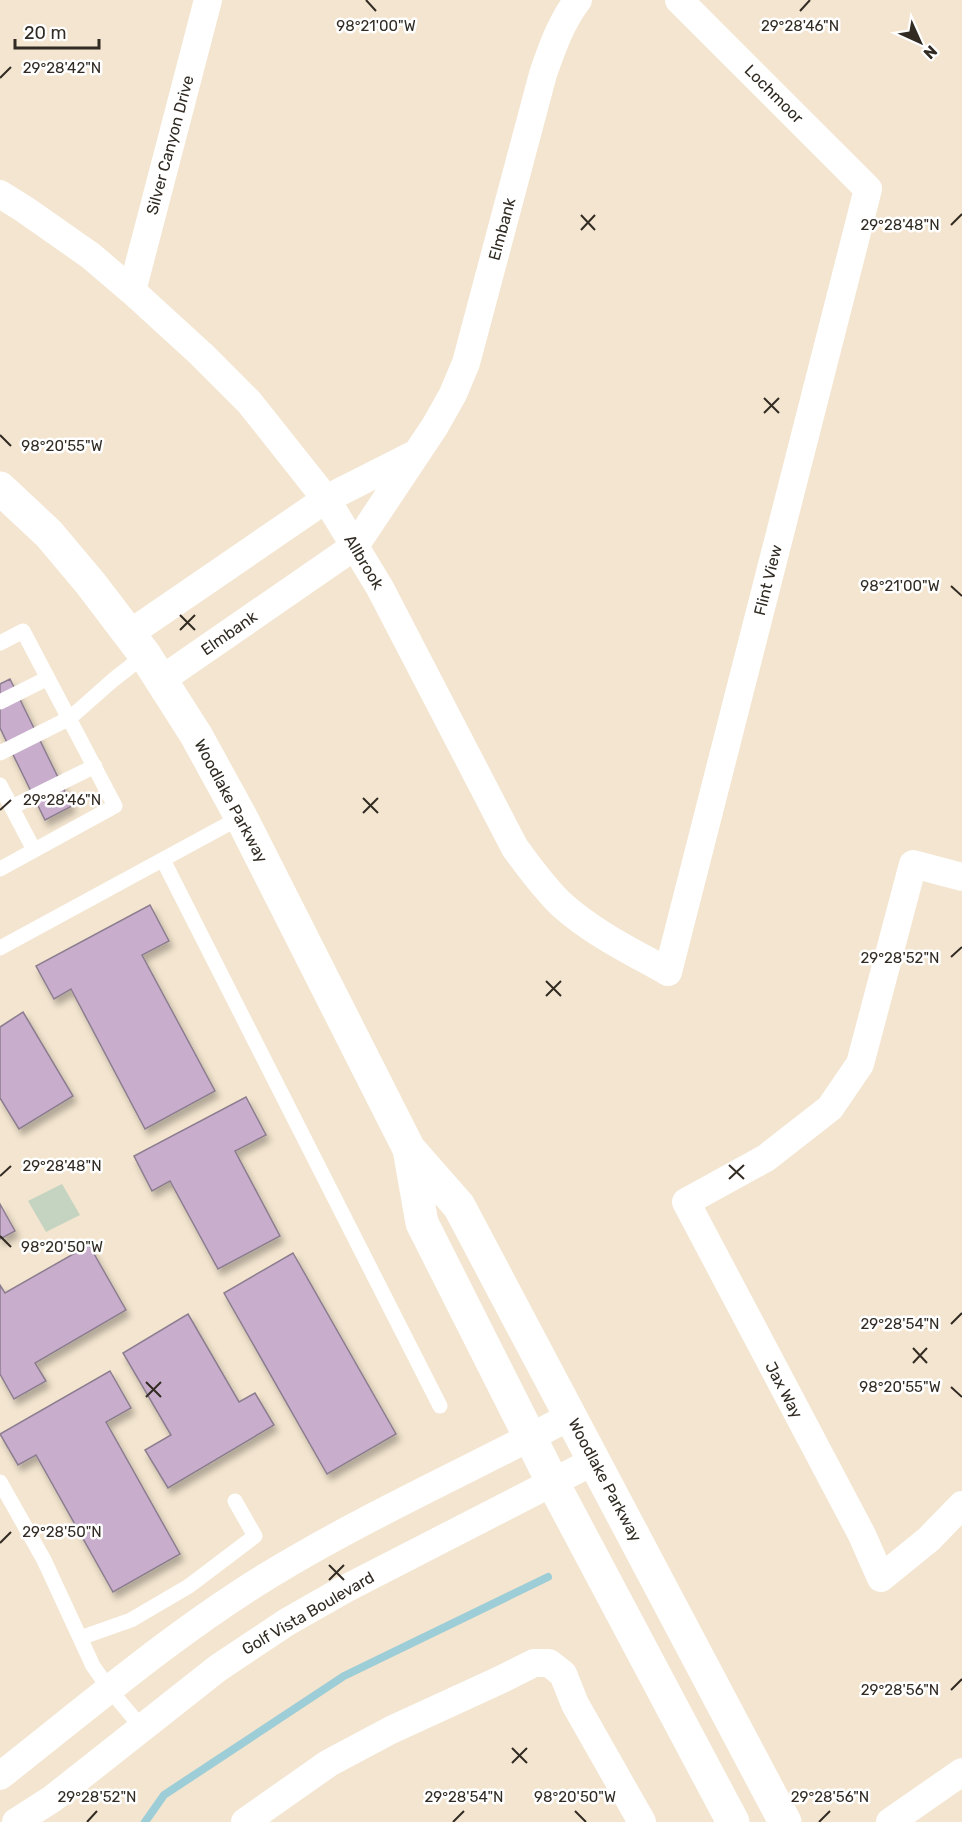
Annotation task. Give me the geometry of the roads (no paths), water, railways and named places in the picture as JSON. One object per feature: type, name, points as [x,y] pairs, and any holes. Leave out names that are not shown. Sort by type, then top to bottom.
[{"type":"street","name":"Silver Canyon Drive","points":[[132,291],[208,0]]},
{"type":"street","name":"Elmbank","points":[[145,656],[355,546],[435,426],[453,394],[466,363],[551,49],[578,0]]},
{"type":"street","name":"Lochmoor","points":[[680,0],[868,189]]},
{"type":"street","name":"Flint View","points":[[668,972],[868,189]]},
{"type":"street","name":"Allbrook","points":[[0,194],[91,256],[201,354],[249,402],[326,499],[355,546],[380,588],[515,848],[563,906],[603,936],[668,972]]},
{"type":"street","name":"Elmbank","points":[[145,656],[326,499],[415,454]]},
{"type":"street","name":"Woodlake Parkway","points":[[0,488],[49,534],[91,584],[145,656],[196,735],[241,817],[409,1149],[459,1206],[785,1822]]},
{"type":"street","name":"Jax Way","points":[[962,877],[913,864],[860,1064],[830,1108],[766,1158],[686,1202],[862,1535],[881,1578],[929,1539],[962,1505]]},
{"type":"street","name":"Woodlake Parkway","points":[[409,1149],[422,1223],[553,1483],[733,1822]]},
{"type":"street","points":[[0,1776],[195,1623],[268,1576],[338,1534],[571,1416]]},
{"type":"street","name":"Golf Vista Boulevard","points":[[16,1822],[52,1799],[218,1668],[287,1622],[345,1589],[594,1461]]},
{"type":"street","points":[[245,1822],[329,1763],[391,1730],[534,1663],[549,1663],[563,1674],[575,1704],[642,1822]]},
{"type":"street","points":[[890,1822],[962,1772]]},
{"type":"lane","points":[[0,643],[23,631],[115,806],[0,868]]},
{"type":"lane","points":[[0,753],[70,718],[113,680],[145,656]]},
{"type":"lane","points":[[0,702],[48,678]]},
{"type":"lane","points":[[12,807],[95,766]]},
{"type":"lane","points":[[0,785],[34,850]]},
{"type":"lane","points":[[0,948],[241,817]]},
{"type":"lane","points":[[163,860],[440,1406]]},
{"type":"lane","points":[[0,1482],[44,1560],[93,1666],[142,1728]]},
{"type":"lane","points":[[80,1638],[131,1620],[170,1598],[255,1536],[235,1501]]},
{"type":"waterway","points":[[145,1822],[164,1795],[344,1676],[548,1577]]}]
